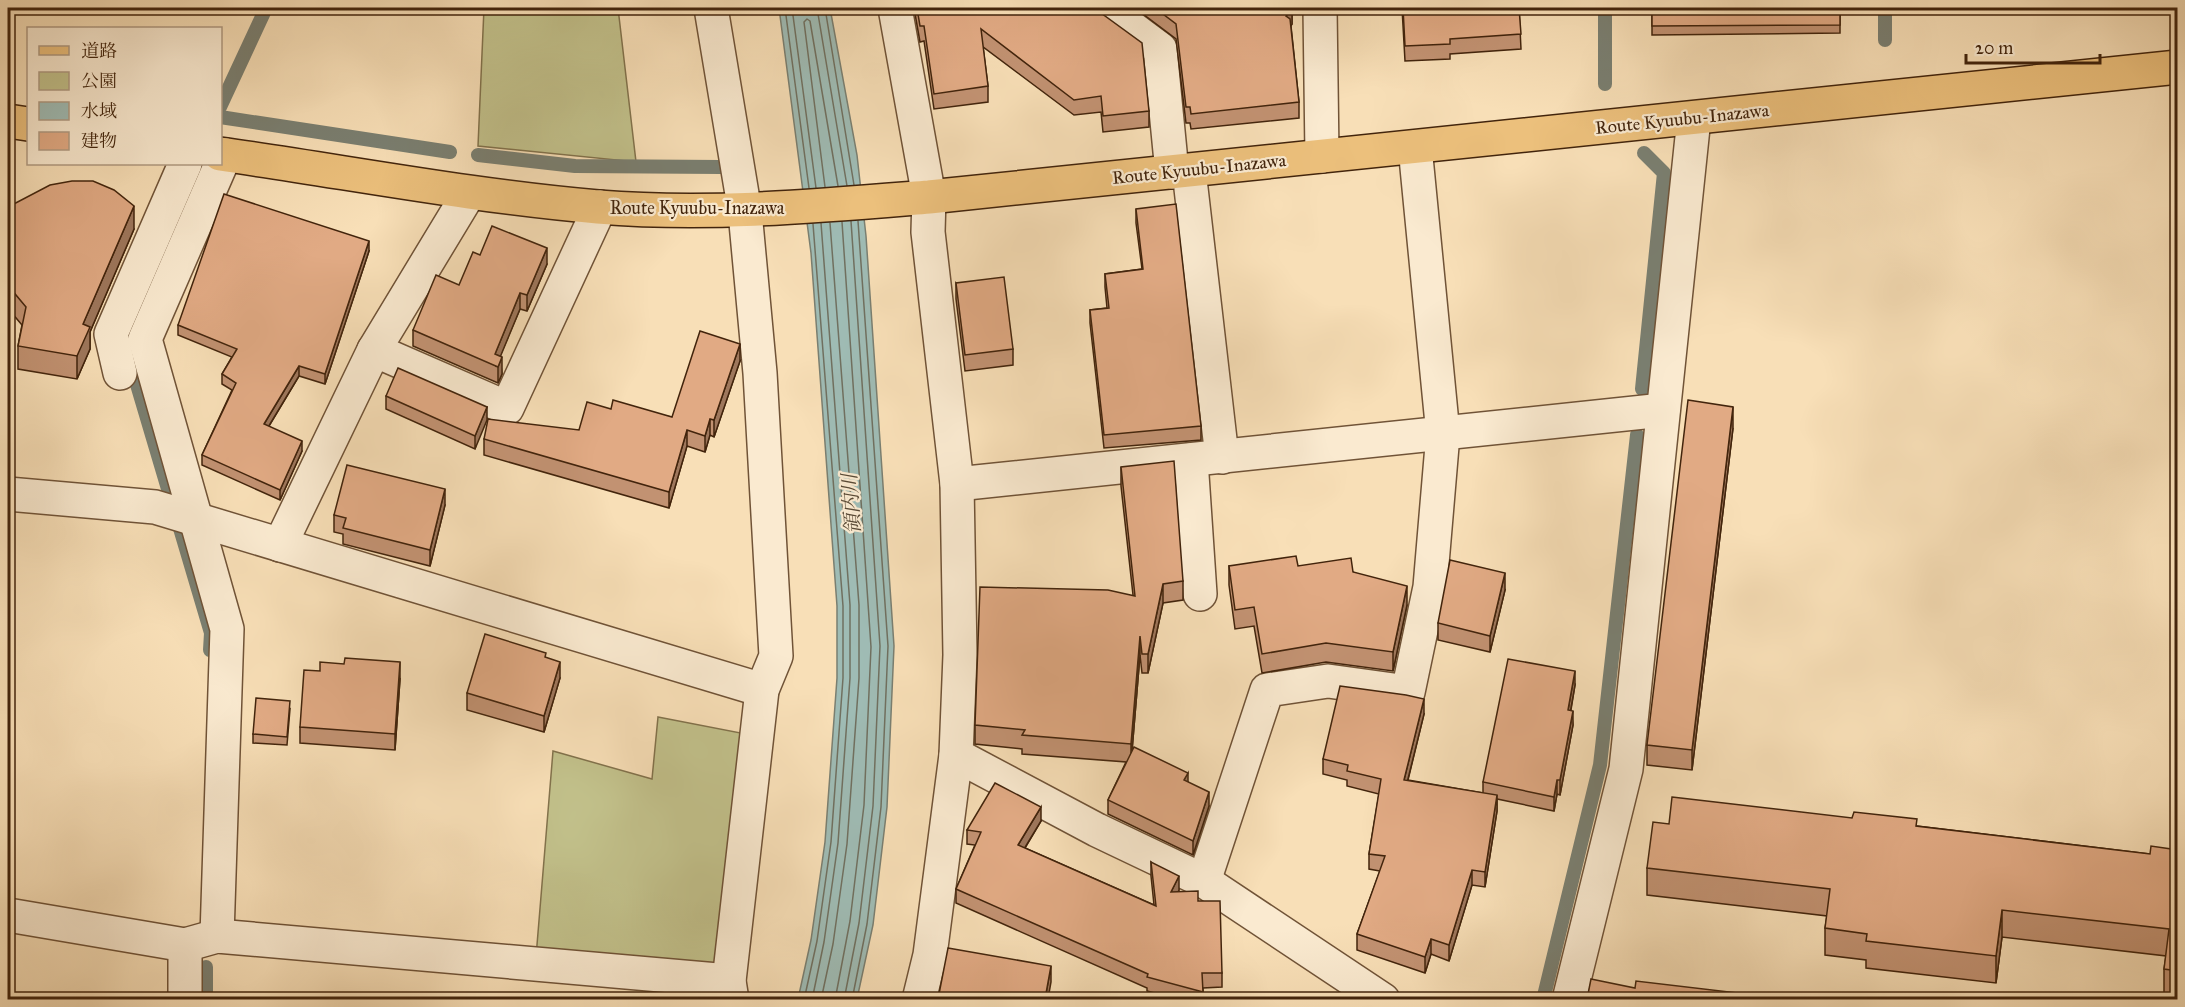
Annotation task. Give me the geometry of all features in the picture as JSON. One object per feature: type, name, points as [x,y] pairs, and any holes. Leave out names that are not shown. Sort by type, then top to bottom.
[{"type":"main road","name":"Route Kyuubu-Inazawa","points":[[223,154],[469,194],[600,207],[749,212],[920,198],[2178,67]]},
{"type":"main road","points":[[8,121],[27,124]]},
{"type":"street","points":[[8,915],[185,945],[217,936],[730,990],[762,690],[776,656],[749,212],[711,8]]},
{"type":"street","points":[[895,8],[920,198],[928,232],[957,484],[960,655],[956,755],[930,955],[919,999]]},
{"type":"street","points":[[1105,8],[1160,49],[1181,171],[1206,458],[1200,594]]},
{"type":"street","points":[[1320,8],[1322,156]]},
{"type":"street","points":[[1569,999],[1626,768],[1694,118]]},
{"type":"street","points":[[1204,881],[1267,690],[1328,681],[1408,692],[1430,587],[1443,434],[1415,147]]},
{"type":"street","points":[[120,373],[111,334],[185,165]]},
{"type":"street","points":[[217,936],[227,629],[145,339],[218,165]]},
{"type":"street","points":[[280,545],[374,350],[469,194]]},
{"type":"street","points":[[374,350],[507,408],[600,207]]},
{"type":"street","points":[[957,484],[1664,410]]},
{"type":"street","points":[[8,494],[155,507],[762,690]]},
{"type":"street","points":[[956,755],[1097,830],[1204,881],[1383,999]]},
{"type":"street","points":[[185,945],[185,999]]},
{"type":"green space","points":[[484,8],[618,8],[636,162],[478,146]]},
{"type":"green space","points":[[658,717],[746,734],[717,963],[700,971],[536,957],[553,751],[652,779]]},
{"type":"water","name":"領内川","points":[[779,8],[830,8],[857,155],[866,236],[894,646],[887,807],[873,925],[857,999],[798,999],[811,940],[825,842],[837,678],[837,606],[811,253]]},
{"type":"building","points":[[917,8],[1094,8],[1142,43],[1149,111],[1103,116],[1101,96],[1074,100],[981,29],[988,86],[934,94],[924,26],[920,26]]},
{"type":"building","points":[[1155,8],[1292,8],[1286,16],[1290,19],[1299,102],[1191,114],[1190,107],[1186,107],[1176,24]]},
{"type":"building","points":[[1403,8],[1519,8],[1521,34],[1450,39],[1450,44],[1405,46]]},
{"type":"building","points":[[1652,8],[1840,8],[1840,25],[1652,26]]},
{"type":"building","points":[[72,181],[93,181],[114,190],[134,206],[83,324],[90,327],[77,356],[18,346],[26,307],[11,289],[8,281],[8,207],[50,185]]},
{"type":"building","points":[[224,194],[369,241],[325,374],[299,366],[264,424],[302,441],[280,490],[202,455],[236,383],[222,374],[237,349],[178,325]]},
{"type":"building","points":[[1176,204],[1201,426],[1104,435],[1090,310],[1109,308],[1105,274],[1143,269],[1136,209]]},
{"type":"building","points":[[492,226],[547,248],[527,295],[520,293],[495,354],[502,357],[498,367],[413,330],[436,275],[459,285],[473,252],[480,255]]},
{"type":"building","points":[[1004,277],[1013,349],[965,355],[956,283]]},
{"type":"building","points":[[700,331],[740,344],[714,420],[710,419],[705,436],[687,430],[669,492],[484,439],[488,419],[579,430],[587,402],[611,409],[613,400],[672,417]]},
{"type":"building","points":[[398,368],[487,407],[475,436],[386,396]]},
{"type":"building","points":[[1688,400],[1733,407],[1692,750],[1647,745]]},
{"type":"building","points":[[1174,461],[1183,581],[1163,584],[1148,654],[1142,654],[1140,636],[1131,744],[1022,735],[1025,730],[975,725],[980,587],[1108,590],[1135,596],[1121,467]]},
{"type":"building","points":[[347,465],[445,489],[430,550],[343,528],[346,518],[334,515]]},
{"type":"building","points":[[1296,556],[1298,566],[1351,558],[1353,572],[1407,586],[1393,652],[1326,643],[1262,654],[1254,607],[1235,610],[1229,566]]},
{"type":"building","points":[[1450,560],[1505,573],[1490,636],[1438,623]]},
{"type":"building","points":[[485,634],[546,653],[545,657],[560,662],[544,716],[467,693]]},
{"type":"building","points":[[345,658],[400,662],[395,734],[300,727],[304,670],[320,671],[320,662],[344,664]]},
{"type":"building","points":[[1508,659],[1575,671],[1568,710],[1573,711],[1560,780],[1557,780],[1554,797],[1483,782]]},
{"type":"building","points":[[1340,686],[1424,699],[1404,780],[1497,795],[1485,872],[1472,870],[1449,945],[1431,939],[1425,957],[1357,934],[1385,856],[1369,854],[1381,779],[1347,771],[1348,765],[1323,759]]},
{"type":"building","points":[[256,698],[290,701],[287,737],[253,734]]},
{"type":"building","points":[[1134,747],[1188,773],[1184,780],[1209,792],[1193,841],[1108,800]]},
{"type":"building","points":[[995,783],[1041,807],[1018,845],[1156,906],[1151,862],[1179,876],[1171,892],[1198,891],[1198,901],[1220,901],[1222,973],[1202,973],[1203,992],[1147,977],[1148,974],[956,889],[981,832],[967,830]]},
{"type":"building","points":[[1672,797],[1852,818],[1854,812],[1917,819],[1916,826],[2150,854],[2151,846],[2178,850],[2178,971],[2164,969],[2169,929],[2002,910],[1996,956],[1866,941],[1867,934],[1825,928],[1830,889],[1647,868],[1653,822],[1669,824]]},
{"type":"building","points":[[948,948],[1051,966],[1045,999],[938,999]]},
{"type":"building","points":[[1591,979],[1635,988],[1636,981],[1789,999],[1587,999]]},
{"type":"waterway","points":[[222,103],[266,8]]},
{"type":"waterway","points":[[1605,8],[1605,84]]},
{"type":"waterway","points":[[1885,8],[1885,40]]},
{"type":"waterway","points":[[222,117],[450,152]]},
{"type":"waterway","points":[[1642,389],[1664,173],[1644,153]]},
{"type":"waterway","points":[[478,155],[575,166],[721,167]]},
{"type":"waterway","points":[[130,361],[168,489]]},
{"type":"waterway","points":[[1543,1000],[1600,765],[1637,435]]},
{"type":"waterway","points":[[179,525],[211,633],[210,650]]},
{"type":"waterway","points":[[206,967],[206,1000]]}]
